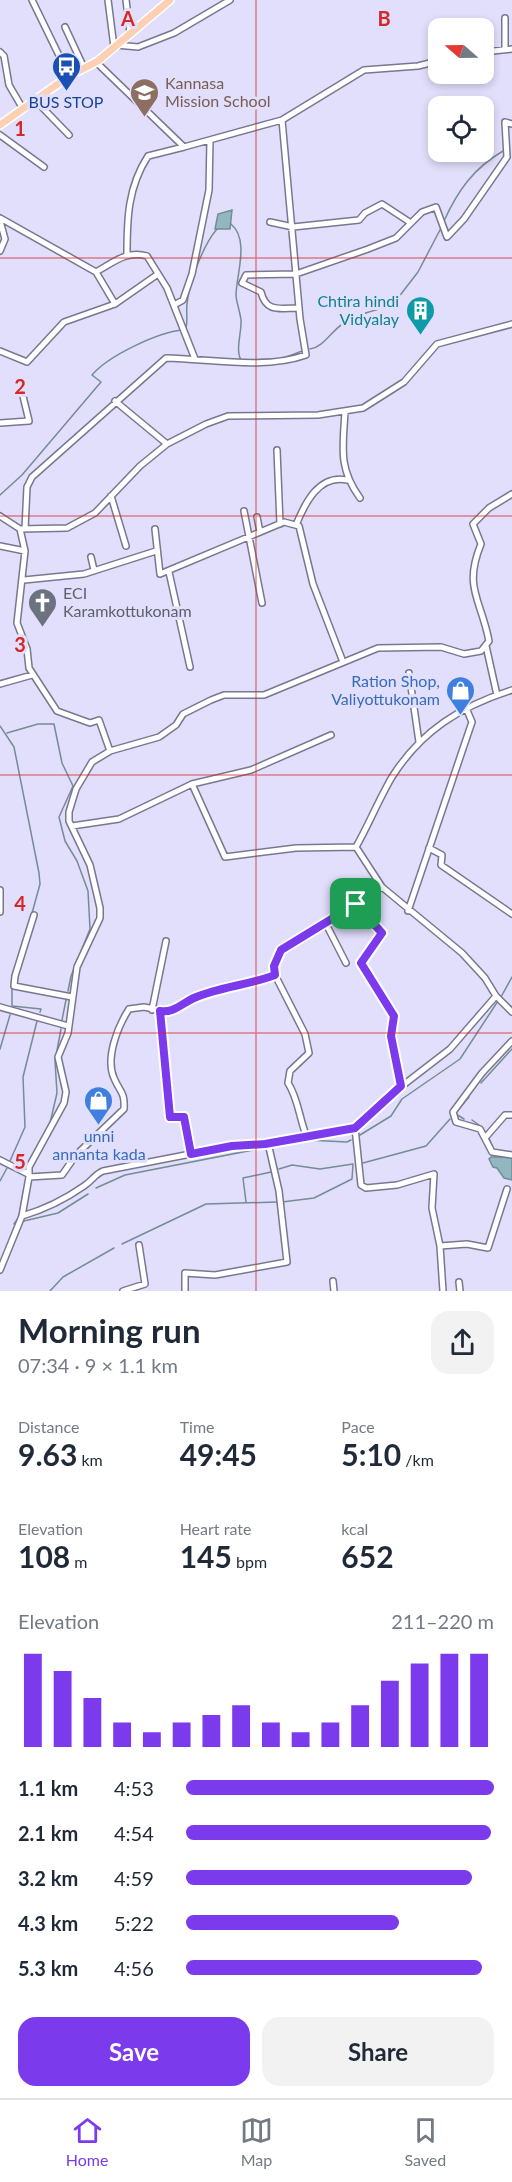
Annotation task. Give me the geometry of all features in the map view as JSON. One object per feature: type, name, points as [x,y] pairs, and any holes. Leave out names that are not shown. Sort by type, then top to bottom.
[{"type":"main road","points":[[0,125],[69,76],[96,62],[170,0]]},
{"type":"street","points":[[32,0],[69,76]]},
{"type":"street","points":[[108,0],[115,46],[138,46],[174,33],[230,0]]},
{"type":"street","points":[[126,0],[130,33]]},
{"type":"street","points":[[505,18],[508,49]]},
{"type":"street","points":[[65,27],[84,68]]},
{"type":"street","points":[[0,52],[4,56],[9,85],[23,109]]},
{"type":"street","points":[[96,62],[184,147]]},
{"type":"street","points":[[127,254],[127,211],[136,174],[148,156],[282,120],[364,70],[428,64]]},
{"type":"street","points":[[36,101],[69,135]]},
{"type":"street","points":[[110,751],[99,720],[90,723],[57,711],[32,675],[27,649],[17,623],[24,580],[26,551],[23,529],[27,487],[32,477],[166,358],[221,363],[286,362],[306,355],[299,308],[282,120]]},
{"type":"street","points":[[299,308],[268,306],[264,303],[261,292],[242,284],[246,275],[296,274],[396,238],[423,212],[436,207],[447,237],[464,219],[507,157],[505,122],[512,124]]},
{"type":"street","points":[[0,135],[44,167]]},
{"type":"street","points":[[174,306],[183,300],[192,274],[209,190],[210,140]]},
{"type":"street","points":[[270,222],[293,227],[345,219],[359,220],[365,213],[382,204],[411,223]]},
{"type":"street","points":[[0,219],[5,239],[0,251]]},
{"type":"street","points":[[0,219],[96,272],[115,304]]},
{"type":"street","points":[[96,272],[127,254],[147,256],[174,306],[195,359]]},
{"type":"street","points":[[0,351],[27,363],[64,322],[115,304],[158,274]]},
{"type":"street","points":[[0,516],[23,529],[67,528],[95,513],[140,466],[167,444],[206,424],[228,416],[304,416],[363,408],[393,390],[442,341],[512,324]]},
{"type":"street","points":[[0,423],[29,421],[22,392]]},
{"type":"street","points":[[115,401],[167,444]]},
{"type":"street","points":[[345,412],[343,453],[347,480],[360,498]]},
{"type":"street","points":[[277,450],[280,524]]},
{"type":"street","points":[[296,525],[304,505],[320,486],[338,478],[347,480]]},
{"type":"street","points":[[497,695],[486,646],[487,634],[472,578],[473,564],[481,544],[473,524],[489,508],[512,494]]},
{"type":"street","points":[[111,496],[126,546]]},
{"type":"street","points":[[244,511],[247,537],[262,603]]},
{"type":"street","points":[[257,517],[260,532]]},
{"type":"street","points":[[155,529],[160,574],[280,524],[299,526],[314,584],[343,662]]},
{"type":"street","points":[[0,546],[26,551]]},
{"type":"street","points":[[24,580],[94,570],[156,551]]},
{"type":"street","points":[[91,557],[94,570]]},
{"type":"street","points":[[169,572],[190,667]]},
{"type":"street","points":[[0,1270],[22,1216],[29,1167],[64,1103],[65,1086],[58,1064],[68,1026],[77,967],[96,928],[100,908],[90,865],[72,826],[69,812],[82,776],[92,762],[110,751],[159,737],[176,725],[183,714],[224,695],[264,695],[378,648],[441,648],[464,654],[481,651],[486,646]]},
{"type":"street","points":[[409,673],[419,742]]},
{"type":"street","points":[[0,684],[32,675]]},
{"type":"street","points":[[356,847],[392,778],[419,742],[447,718],[512,690]]},
{"type":"street","points":[[408,911],[472,722],[466,708]]},
{"type":"street","points":[[72,826],[119,819],[192,784],[251,770],[331,735]]},
{"type":"street","points":[[192,784],[225,857],[296,849],[356,847]]},
{"type":"street","points":[[356,847],[382,887],[408,911],[462,953],[485,978],[496,997],[512,1012]]},
{"type":"street","points":[[429,848],[442,855],[441,866],[512,914]]},
{"type":"street","points":[[306,1135],[299,1117],[296,1095],[288,1083],[290,1071],[309,1053],[304,1034],[275,975],[274,966],[281,950],[382,887]]},
{"type":"street","points":[[0,890],[0,912]]},
{"type":"street","points":[[356,904],[382,933],[361,963],[394,1016],[391,1036],[401,1086]]},
{"type":"street","points":[[34,915],[14,986],[72,996]]},
{"type":"street","points":[[324,922],[337,948],[342,953],[345,963]]},
{"type":"street","points":[[152,1010],[166,941]]},
{"type":"street","points":[[0,1160],[29,1176],[62,1175],[76,1155],[124,1109],[125,1095],[114,1079],[110,1063],[118,1032],[129,1009],[144,1007],[169,1012],[195,997],[257,982],[275,975]]},
{"type":"street","points":[[22,1216],[53,1206],[87,1184],[96,1173],[120,1166],[150,1164],[172,1156],[355,1128],[401,1086],[457,1043],[496,997]]},
{"type":"street","points":[[0,1007],[68,1026]]},
{"type":"street","points":[[160,1011],[170,1117],[184,1117],[191,1154]]},
{"type":"street","points":[[511,1043],[482,1073],[453,1112],[456,1122],[480,1129],[492,1152],[512,1155]]},
{"type":"street","points":[[485,1138],[506,1115],[512,1115]]},
{"type":"street","points":[[355,1128],[361,1185],[366,1188],[398,1185],[434,1174],[432,1208],[440,1246],[443,1291]]},
{"type":"street","points":[[185,1291],[185,1273],[215,1275],[287,1262],[280,1202],[268,1143]]},
{"type":"street","points":[[440,1246],[466,1244],[488,1248],[507,1189]]},
{"type":"street","points":[[123,1291],[145,1284],[139,1245]]},
{"type":"street","points":[[333,1281],[334,1291]]},
{"type":"street","points":[[459,1282],[460,1291]]},
{"type":"shaded area","points":[[232,210],[230,229],[215,229],[218,214]]},
{"type":"shaded area","points":[[491,1157],[512,1157],[512,1180],[504,1178],[497,1168],[493,1167],[489,1159]]},
{"type":"waterway","points":[[444,221],[455,199],[475,172],[503,151]]},
{"type":"waterway","points":[[231,224],[237,231],[241,248],[236,296],[241,320],[239,351],[241,360]]},
{"type":"waterway","points":[[310,349],[320,345],[349,320],[391,307],[418,272],[441,228]]},
{"type":"waterway","points":[[186,328],[188,295],[194,275],[202,254],[217,229]]},
{"type":"waterway","points":[[0,495],[22,475],[101,382],[92,375],[99,368],[109,360],[147,340],[183,330]]},
{"type":"waterway","points":[[284,358],[302,351]]},
{"type":"waterway","points":[[251,360],[274,359]]},
{"type":"waterway","points":[[7,733],[38,724],[54,724],[62,763],[73,786],[59,817],[65,841],[77,861],[88,891],[90,929],[71,976],[68,991]]},
{"type":"waterway","points":[[0,726],[14,747],[39,873],[40,884],[31,917]]},
{"type":"waterway","points":[[12,976],[12,1006],[41,1009],[40,1012]]},
{"type":"waterway","points":[[501,997],[512,977]]},
{"type":"waterway","points":[[62,1020],[66,1000]]},
{"type":"waterway","points":[[360,1135],[391,1116],[402,1099],[460,1059],[498,1001]]},
{"type":"waterway","points":[[0,1049],[10,1015]]},
{"type":"waterway","points":[[10,1161],[25,1127],[23,1077],[37,1021]]},
{"type":"waterway","points":[[50,1123],[57,1093],[55,1061],[61,1029]]},
{"type":"waterway","points":[[481,1083],[512,1049]]},
{"type":"waterway","points":[[457,1111],[469,1097]]},
{"type":"waterway","points":[[456,1114],[464,1119]]},
{"type":"waterway","points":[[363,1163],[426,1146],[450,1119]]},
{"type":"waterway","points":[[472,1120],[479,1125]]},
{"type":"waterway","points":[[489,1138],[494,1150]]},
{"type":"waterway","points":[[274,1145],[306,1140],[347,1142],[351,1140]]},
{"type":"waterway","points":[[96,1188],[125,1175],[263,1148]]},
{"type":"waterway","points":[[279,1169],[292,1165],[320,1169],[353,1164],[352,1179],[314,1198],[282,1202]]},
{"type":"waterway","points":[[0,1181],[7,1168]]},
{"type":"waterway","points":[[246,1202],[243,1178],[271,1172]]},
{"type":"waterway","points":[[14,1224],[19,1217],[24,1188]]},
{"type":"waterway","points":[[24,1221],[58,1213],[88,1194]]},
{"type":"waterway","points":[[122,1244],[206,1204],[277,1202]]},
{"type":"waterway","points":[[50,1291],[63,1277],[114,1248]]},
{"type":"place","name":"BUS STOP","points":[[66,92]]},
{"type":"place","name":"Kannasa Mission School","points":[[144,118]]},
{"type":"place","name":"Chtira hindi Vidyalay","points":[[420,336]]},
{"type":"place","name":"ECI Karamkottukonam","points":[[42,628]]},
{"type":"place","name":"Ration Shop, Valiyottukonam","points":[[461,716]]},
{"type":"place","name":"unni annanta kada","points":[[99,1126]]},
{"type":"route","points":[[356,904],[382,933],[361,963],[394,1016],[391,1036],[401,1086],[355,1128],[191,1154],[184,1117],[170,1117],[160,1011],[169,1012],[195,997],[257,982],[275,975],[274,966],[281,950],[356,904]]}]
